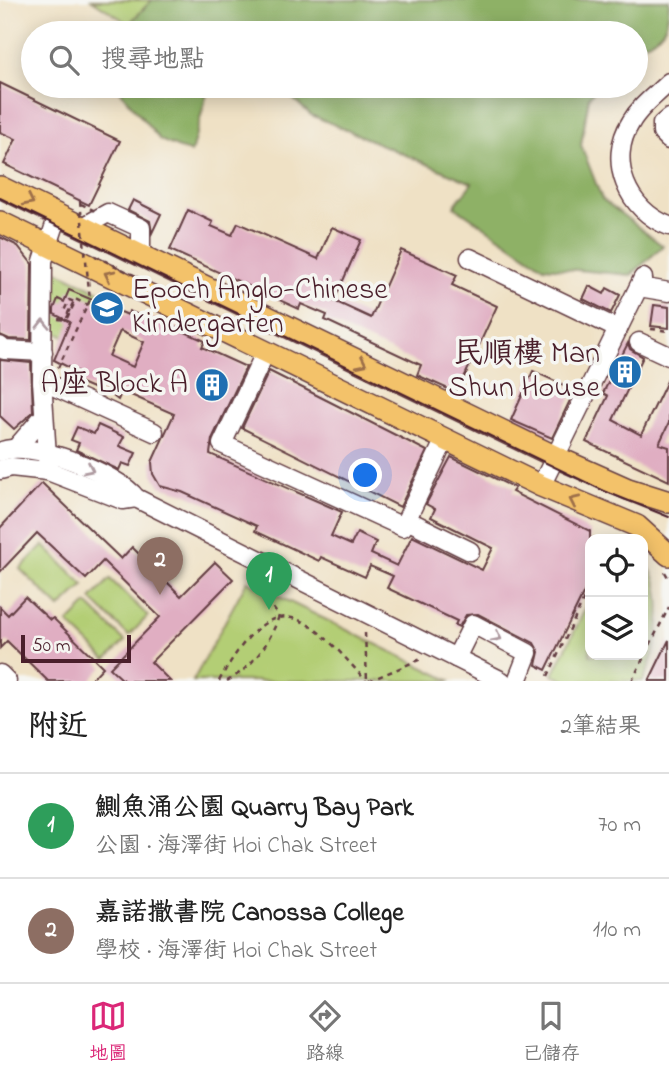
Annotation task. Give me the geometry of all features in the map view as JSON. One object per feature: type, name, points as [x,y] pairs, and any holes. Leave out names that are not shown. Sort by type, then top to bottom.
[{"type":"main road","points":[[0,187],[58,215],[89,219],[141,255],[556,457],[628,489],[669,502]]},
{"type":"main road","points":[[0,222],[541,486],[637,526],[669,555]]},
{"type":"street","points":[[669,82],[631,121],[620,155],[623,179],[635,201],[653,218],[669,226]]},
{"type":"street","points":[[669,118],[662,124],[662,133],[669,140]]},
{"type":"street","points":[[47,462],[42,381],[43,261],[58,215]]},
{"type":"street","points":[[470,258],[618,329]]},
{"type":"street","points":[[541,486],[641,282],[669,292]]},
{"type":"street","points":[[645,335],[669,356]]},
{"type":"street","points":[[0,346],[4,350],[43,352]]},
{"type":"street","points":[[266,351],[222,443],[404,527],[445,439]]},
{"type":"street","points":[[42,381],[154,432]]},
{"type":"street","points":[[6,447],[43,417]]},
{"type":"street","points":[[6,447],[47,462]]},
{"type":"street","points":[[0,470],[47,462],[78,464],[129,489],[136,498],[456,658],[472,674],[502,681]]},
{"type":"street","points":[[407,520],[470,551]]},
{"type":"street","points":[[637,526],[669,541]]},
{"type":"street","points":[[456,658],[477,617],[528,653],[517,681]]},
{"type":"street","points":[[0,674],[7,681]]},
{"type":"path","points":[[60,363],[90,300],[80,203],[89,219]]},
{"type":"path","points":[[95,257],[138,277]]},
{"type":"path","points":[[66,320],[75,302],[69,300],[64,311],[68,313],[71,307],[75,299],[88,305]]},
{"type":"path","points":[[645,335],[669,331]]},
{"type":"path","points":[[247,574],[279,616]]},
{"type":"path","points":[[548,676],[585,597]]},
{"type":"path","points":[[632,681],[669,607]]},
{"type":"path","points":[[227,681],[255,660],[271,639],[279,616]]},
{"type":"path","points":[[219,681],[258,627],[279,616],[297,618],[330,640],[367,681]]},
{"type":"path","points":[[365,633],[367,681]]},
{"type":"path","points":[[367,681],[422,659]]},
{"type":"green space","points":[[92,0],[152,0],[132,21],[124,21]]},
{"type":"green space","points":[[152,0],[669,0],[665,25],[658,35],[648,42],[648,21],[132,21]]},
{"type":"green space","points":[[126,98],[206,98],[191,153],[160,140]]},
{"type":"green space","points":[[292,98],[589,98],[581,145],[602,199],[663,246],[631,275],[544,267],[454,206],[472,183],[311,115]]},
{"type":"green space","points":[[57,271],[104,294],[81,344],[50,330],[50,278]]},
{"type":"green space","points":[[43,545],[84,585],[60,608],[20,569]]},
{"type":"green space","points":[[648,568],[657,585],[660,616],[654,650],[643,681],[566,681],[553,675],[585,609],[585,660],[648,660]]},
{"type":"green space","points":[[110,579],[148,616],[129,636],[91,599]]},
{"type":"green space","points":[[247,581],[451,681],[193,681]]},
{"type":"green space","points":[[87,604],[125,641],[106,660],[68,623]]},
{"type":"building","points":[[0,83],[21,93],[21,98],[31,98],[120,141],[89,205],[4,164],[16,139],[0,132]]},
{"type":"building","points":[[133,200],[161,214],[152,233],[150,221],[128,210]]},
{"type":"building","points":[[188,210],[213,222],[211,226],[232,235],[238,223],[318,259],[332,227],[361,240],[334,301],[371,318],[401,250],[457,275],[452,285],[497,306],[457,393],[417,375],[421,365],[325,320],[327,315],[301,304],[299,309],[170,250]]},
{"type":"building","points":[[0,237],[18,246],[32,264],[31,340],[9,339],[0,335]]},
{"type":"building","points":[[589,286],[604,294],[607,288],[620,295],[611,313],[583,299]]},
{"type":"building","points":[[69,290],[128,315],[129,311],[153,321],[154,318],[205,341],[202,347],[246,367],[212,439],[210,454],[342,512],[331,536],[351,545],[357,533],[376,542],[371,554],[397,566],[412,536],[482,570],[493,548],[431,517],[435,509],[426,504],[451,457],[515,488],[512,492],[590,531],[590,534],[585,534],[585,590],[546,670],[536,665],[539,652],[534,643],[478,614],[466,615],[459,627],[455,625],[457,621],[387,588],[393,576],[370,566],[365,577],[321,557],[319,561],[255,531],[257,526],[182,492],[160,486],[153,474],[152,462],[174,414],[122,391],[118,400],[105,390],[102,392],[74,380],[78,372],[54,360],[70,322],[54,314],[58,299],[64,302]],"holes":[[[120,331],[144,342],[133,367],[109,356]]]},
{"type":"building","points":[[654,305],[669,307],[669,328],[651,326]]},
{"type":"building","points":[[628,343],[630,349],[643,357],[613,420],[641,435],[669,377],[669,423],[659,444],[669,447],[669,481],[586,442],[608,396],[603,393]]},
{"type":"building","points":[[0,360],[31,363],[33,412],[14,429],[0,416]]},
{"type":"building","points":[[269,371],[427,451],[400,507],[242,428]]},
{"type":"building","points":[[533,371],[575,390],[552,438],[511,420]]},
{"type":"building","points":[[98,425],[124,437],[119,446],[136,453],[130,466],[122,463],[119,470],[76,450],[79,443],[71,440],[77,427],[94,434]]},
{"type":"building","points":[[42,483],[121,559],[132,547],[181,596],[215,562],[233,579],[151,662],[170,681],[124,681],[110,668],[160,617],[103,561],[86,579],[37,533],[0,572],[0,528]]},
{"type":"building","points":[[25,597],[50,620],[53,618],[103,667],[90,681],[48,681],[7,641],[0,648],[0,607],[8,615]]},
{"type":"building","points":[[669,640],[669,681],[649,681]]},
{"type":"tram line","points":[[0,198],[604,491],[669,517]]},
{"type":"place","name":"Epoch Anglo-Chinese Kindergarten","points":[[107,308]]},
{"type":"place","name":"民順樓 Man Shun House","points":[[625,372]]},
{"type":"place","name":"A座 Block A","points":[[212,385]]},
{"type":"place","name":"嘉諾撒書院 Canossa College","points":[[160,595]]},
{"type":"place","name":"鰂魚涌公園 Quarry Bay Park","points":[[269,610]]}]
